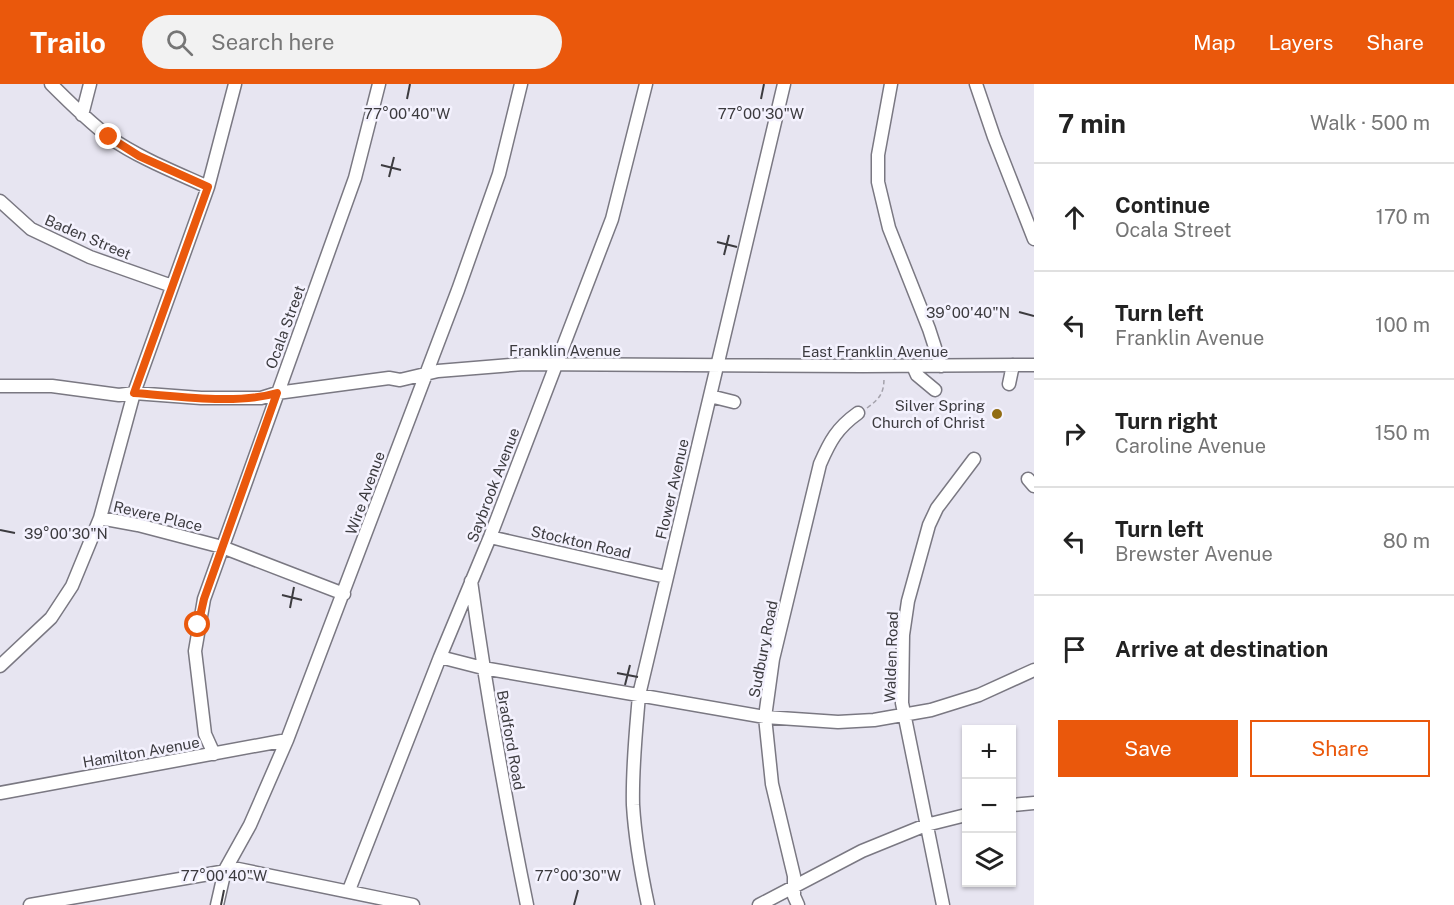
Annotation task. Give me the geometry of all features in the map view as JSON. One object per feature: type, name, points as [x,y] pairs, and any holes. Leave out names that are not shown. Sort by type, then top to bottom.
[{"type":"street","points":[[51,84],[82,115],[109,137],[139,156],[208,187]]},
{"type":"street","points":[[82,115],[90,84]]},
{"type":"street","points":[[0,666],[51,618],[72,586],[100,518],[134,393],[208,187],[235,84]]},
{"type":"street","name":"Ocala Street","points":[[214,754],[205,734],[195,651],[204,599],[355,178],[378,84]]},
{"type":"street","name":"Wire Avenue","points":[[217,905],[225,870],[250,825],[287,740],[344,594],[420,376],[458,290],[499,174],[521,84]]},
{"type":"street","name":"Saybrook Avenue","points":[[349,891],[440,657],[490,537],[612,219],[646,84]]},
{"type":"street","name":"Flower Avenue","points":[[648,905],[633,806],[633,770],[639,695],[784,84]]},
{"type":"street","points":[[891,84],[878,155],[881,201],[941,366]]},
{"type":"street","points":[[976,84],[1034,239]]},
{"type":"street","name":"Baden Street","points":[[0,201],[31,229],[90,257],[172,286]]},
{"type":"street","name":"Franklin Avenue","points":[[0,386],[52,386],[95,392],[107,387],[120,388],[134,393],[201,398],[261,398],[277,393],[389,378],[401,372],[420,376],[438,371],[503,365],[717,366]]},
{"type":"street","points":[[1009,384],[1013,365]]},
{"type":"street","name":"East Franklin Avenue","points":[[717,366],[1034,365]]},
{"type":"street","points":[[913,366],[917,375],[935,390]]},
{"type":"street","points":[[710,396],[734,402]]},
{"type":"street","name":"Sudbury Road","points":[[798,905],[794,896],[794,876],[772,784],[765,717],[773,659],[820,464],[831,440],[844,424],[858,413]]},
{"type":"street","name":"Walden Road","points":[[943,905],[902,703],[903,635],[908,601],[923,541],[937,508],[974,459]]},
{"type":"street","name":"Revere Place","points":[[100,518],[138,525],[222,547],[344,594]]},
{"type":"street","name":"Stockton Road","points":[[490,537],[666,577]]},
{"type":"street","name":"Bradford Road","points":[[471,580],[483,668],[506,802],[527,905]]},
{"type":"street","points":[[440,657],[483,668],[765,717],[838,722],[874,720],[930,710],[979,695],[1034,670]]},
{"type":"street","name":"Hamilton Avenue","points":[[0,793],[287,740]]},
{"type":"street","points":[[1016,805],[1034,803]]},
{"type":"street","points":[[759,905],[862,851],[926,825],[962,816]]},
{"type":"street","points":[[30,905],[238,869],[411,905]]},
{"type":"path","points":[[858,413],[879,400],[884,390],[885,376]]},
{"type":"place","name":"Silver Spring Church of Christ","points":[[997,414]]},
{"type":"route","points":[[109,137],[139,156],[208,187],[134,393],[201,398],[261,398],[277,393],[204,599],[198,625]]}]
